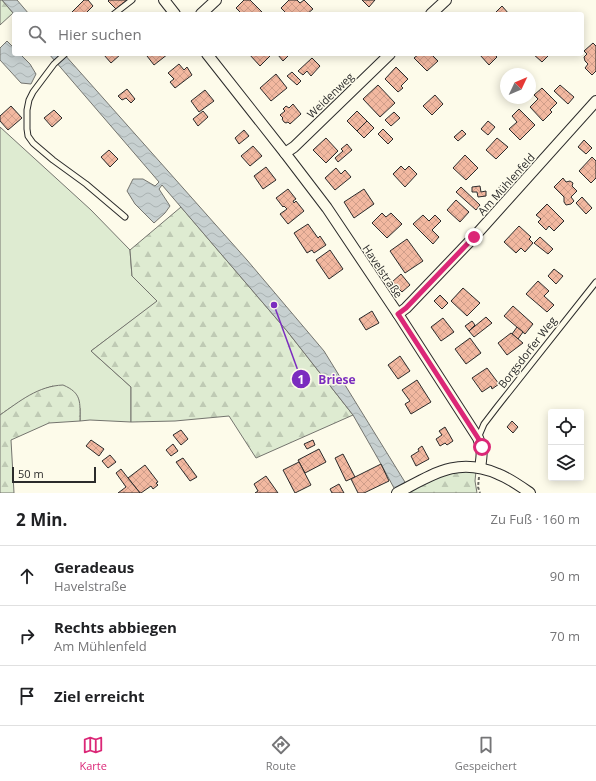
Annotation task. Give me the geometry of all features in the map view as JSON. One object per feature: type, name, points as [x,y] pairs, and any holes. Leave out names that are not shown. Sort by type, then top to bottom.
[{"type":"street","points":[[164,0],[173,12]]},
{"type":"street","points":[[203,12],[216,0]]},
{"type":"street","points":[[433,12],[446,0]]},
{"type":"street","name":"Havelstraße","points":[[209,56],[327,208],[398,314],[478,438],[482,447],[482,473]]},
{"type":"street","name":"Weidenweg","points":[[285,153],[294,147],[388,56]]},
{"type":"street","name":"Am Mühlenfeld","points":[[398,314],[406,308],[474,237],[596,101]]},
{"type":"street","points":[[397,493],[446,469],[463,467],[482,473],[499,474],[530,493]]},
{"type":"lane","points":[[117,12],[132,0]]},
{"type":"lane","points":[[63,56],[54,64],[29,100],[27,110],[28,136],[33,143],[53,160],[86,184],[125,217]]},
{"type":"lane","name":"Borgsdorfer Weg","points":[[478,438],[484,424],[596,282]]},
{"type":"path","points":[[480,493],[478,488],[479,476],[482,473]]},
{"type":"green space","points":[[0,0],[2,0],[12,12],[12,14],[0,25]]},
{"type":"green space","points":[[0,127],[91,210],[130,250],[132,276],[158,301],[91,351],[131,387],[131,422],[80,421],[80,408],[53,386],[19,402],[0,415]]},
{"type":"green space","points":[[181,207],[287,331],[353,415],[256,458],[229,416],[175,421],[131,422],[131,387],[91,351],[157,301],[132,276],[130,250]]},
{"type":"green space","points":[[63,385],[74,391],[79,399],[80,421],[49,423],[11,440],[14,493],[0,493],[0,415],[37,391]]},
{"type":"green space","points":[[447,471],[476,471],[475,481],[477,493],[409,493],[409,489]]},
{"type":"water","points":[[2,0],[17,0],[27,12],[12,12]]},
{"type":"water","points":[[7,41],[12,46],[12,56],[22,56],[30,64],[36,74],[31,84],[21,83],[0,60],[0,48]]},
{"type":"water","points":[[51,56],[66,56],[247,260],[324,351],[408,487],[409,493],[395,493],[394,488],[353,415],[287,331],[162,185],[159,189],[170,206],[154,223],[135,204],[127,191],[133,179],[143,179],[155,186],[159,182]]},
{"type":"building","points":[[84,0],[88,0],[93,6],[87,12],[72,12]]},
{"type":"building","points":[[127,0],[116,9],[108,1]]},
{"type":"building","points":[[244,0],[250,0],[262,12],[240,12],[236,8]]},
{"type":"building","points":[[289,0],[297,0],[300,3],[304,0],[313,9],[309,12],[285,12],[281,8]]},
{"type":"building","points":[[362,0],[375,0],[369,7]]},
{"type":"building","points":[[502,6],[507,12],[496,12]]},
{"type":"building","points":[[593,43],[596,46],[596,71],[592,75],[585,68],[588,64],[584,57],[587,54],[584,51]]},
{"type":"building","points":[[105,56],[119,56],[111,63]]},
{"type":"building","points":[[147,56],[165,56],[154,65]]},
{"type":"building","points":[[251,56],[270,56],[260,66]]},
{"type":"building","points":[[279,56],[288,56],[283,61]]},
{"type":"building","points":[[416,56],[433,56],[438,61],[427,71],[414,58]]},
{"type":"building","points":[[481,56],[497,57],[489,65]]},
{"type":"building","points":[[535,56],[548,56],[542,62]]},
{"type":"building","points":[[312,58],[320,66],[311,76],[307,71],[303,75],[298,71]]},
{"type":"building","points":[[179,64],[184,70],[187,67],[192,75],[175,88],[170,82],[174,79],[168,73]]},
{"type":"building","points":[[396,67],[408,79],[401,86],[403,88],[398,92],[385,79]]},
{"type":"building","points":[[292,72],[301,81],[297,85],[287,76]]},
{"type":"building","points":[[276,74],[287,88],[271,101],[260,88]]},
{"type":"building","points":[[378,85],[395,103],[380,117],[363,99]]},
{"type":"building","points":[[560,85],[574,97],[568,104],[554,91]]},
{"type":"building","points":[[542,88],[557,103],[550,110],[552,112],[543,121],[530,107],[533,104],[536,104],[538,99],[536,97],[536,93]]},
{"type":"building","points":[[127,89],[135,99],[131,103],[126,98],[122,100],[118,96]]},
{"type":"building","points":[[205,90],[214,101],[199,112],[191,101]]},
{"type":"building","points":[[435,95],[443,104],[432,115],[423,106]]},
{"type":"building","points":[[293,104],[301,114],[290,124],[288,122],[286,123],[280,115],[285,111],[283,109],[286,106],[289,108]]},
{"type":"building","points":[[11,106],[22,118],[8,130],[0,121],[0,116]]},
{"type":"building","points":[[519,109],[535,125],[520,140],[509,129],[517,122],[512,116]]},
{"type":"building","points":[[54,110],[62,118],[52,127],[44,118]]},
{"type":"building","points":[[203,111],[208,117],[198,126],[193,119]]},
{"type":"building","points":[[357,111],[367,121],[357,131],[347,121]]},
{"type":"building","points":[[394,112],[400,118],[391,126],[385,120]]},
{"type":"building","points":[[367,121],[374,128],[364,138],[357,131]]},
{"type":"building","points":[[488,121],[495,127],[488,135],[481,129]]},
{"type":"building","points":[[383,129],[393,139],[388,144],[378,134]]},
{"type":"building","points":[[244,130],[249,136],[239,144],[235,138]]},
{"type":"building","points":[[462,130],[466,134],[458,141],[454,137]]},
{"type":"building","points":[[326,138],[338,151],[326,163],[313,150]]},
{"type":"building","points":[[497,138],[508,147],[496,159],[486,150]]},
{"type":"building","points":[[584,140],[592,148],[586,154],[578,147]]},
{"type":"building","points":[[347,144],[352,150],[338,162],[335,158],[343,151],[341,149]]},
{"type":"building","points":[[253,146],[262,156],[250,166],[241,156]]},
{"type":"building","points":[[109,150],[118,159],[110,167],[101,157]]},
{"type":"building","points":[[465,155],[478,168],[466,180],[453,168]]},
{"type":"building","points":[[592,157],[596,161],[596,178],[591,183],[579,171]]},
{"type":"building","points":[[401,166],[405,170],[409,166],[417,174],[405,187],[393,174]]},
{"type":"building","points":[[266,167],[276,180],[263,189],[254,176]]},
{"type":"building","points":[[336,168],[341,174],[345,170],[351,177],[335,190],[325,178]]},
{"type":"building","points":[[563,178],[566,182],[570,181],[573,183],[572,186],[577,191],[571,197],[574,201],[571,204],[566,205],[564,202],[564,197],[554,187]]},
{"type":"building","points":[[480,186],[481,192],[486,191],[486,196],[478,197],[477,192],[472,192],[472,187]]},
{"type":"building","points":[[461,187],[480,205],[476,210],[456,192]]},
{"type":"building","points":[[288,189],[296,199],[293,201],[294,203],[296,201],[304,211],[288,224],[280,214],[287,209],[284,206],[283,207],[276,198]]},
{"type":"building","points":[[364,189],[374,204],[354,218],[344,202]]},
{"type":"building","points":[[582,197],[592,208],[586,214],[576,203]]},
{"type":"building","points":[[456,200],[469,212],[460,222],[447,210]]},
{"type":"building","points":[[547,204],[564,221],[554,231],[549,226],[546,230],[538,222],[541,219],[536,215]]},
{"type":"building","points":[[382,213],[386,217],[391,213],[402,224],[387,238],[372,223]]},
{"type":"building","points":[[423,215],[429,221],[435,215],[441,221],[432,230],[439,237],[433,244],[413,224]]},
{"type":"building","points":[[308,224],[318,238],[320,236],[326,245],[314,253],[312,250],[307,253],[294,233]]},
{"type":"building","points":[[519,226],[531,237],[529,239],[533,243],[525,252],[521,248],[516,253],[504,242]]},
{"type":"building","points":[[540,237],[553,249],[548,254],[534,243]]},
{"type":"building","points":[[407,239],[423,261],[405,273],[390,251]]},
{"type":"building","points":[[330,250],[343,269],[329,279],[316,260]]},
{"type":"building","points":[[554,269],[563,276],[556,284],[548,276]]},
{"type":"building","points":[[401,274],[410,285],[402,292],[392,282]]},
{"type":"building","points":[[538,281],[549,291],[544,296],[554,305],[547,312],[526,294]]},
{"type":"building","points":[[463,288],[480,303],[467,316],[451,301]]},
{"type":"building","points":[[440,295],[448,303],[442,309],[434,301]]},
{"type":"building","points":[[513,306],[533,324],[525,334],[504,316]]},
{"type":"building","points":[[372,311],[379,323],[366,330],[359,319]]},
{"type":"building","points":[[486,317],[492,323],[474,337],[469,331]]},
{"type":"building","points":[[443,318],[454,332],[441,341],[431,327]]},
{"type":"building","points":[[472,321],[475,325],[469,331],[465,326]]},
{"type":"building","points":[[517,327],[523,332],[518,339],[512,334]]},
{"type":"building","points":[[511,333],[523,343],[507,355],[498,343]]},
{"type":"building","points":[[470,338],[481,353],[466,364],[455,349]]},
{"type":"building","points":[[400,356],[410,371],[398,379],[388,365]]},
{"type":"building","points":[[487,368],[499,384],[492,389],[491,386],[482,392],[472,378]]},
{"type":"building","points":[[417,380],[431,402],[411,414],[405,404],[410,401],[402,390]]},
{"type":"building","points":[[512,421],[518,427],[513,433],[507,427]]},
{"type":"building","points":[[445,427],[453,441],[447,445],[445,443],[440,446],[436,439],[442,435],[439,431]]},
{"type":"building","points":[[181,430],[188,439],[181,445],[173,435]]},
{"type":"building","points":[[91,440],[104,449],[99,456],[86,446]]},
{"type":"building","points":[[313,440],[315,445],[307,449],[304,444]]},
{"type":"building","points":[[173,444],[178,451],[171,456],[166,450]]},
{"type":"building","points":[[422,446],[429,459],[416,466],[411,456],[419,451],[418,449]]},
{"type":"building","points":[[319,449],[326,462],[305,473],[298,460]]},
{"type":"building","points":[[343,454],[355,477],[346,481],[335,458]]},
{"type":"building","points":[[110,455],[116,462],[108,468],[102,461]]},
{"type":"building","points":[[183,458],[197,477],[190,481],[176,462]]},
{"type":"building","points":[[299,462],[311,485],[295,493],[283,470]]},
{"type":"building","points":[[381,464],[389,481],[364,493],[358,493],[351,479]]},
{"type":"building","points":[[145,465],[158,482],[156,483],[158,485],[153,489],[151,486],[140,493],[128,478]]},
{"type":"building","points":[[121,469],[140,493],[118,493],[126,487],[116,473]]},
{"type":"building","points":[[266,476],[278,493],[255,493],[258,491],[254,484]]},
{"type":"building","points":[[339,484],[344,493],[332,493],[330,489]]},
{"type":"place","name":"Briese","points":[[274,305]]},
{"type":"route","points":[[474,237],[406,308],[398,314],[478,438],[482,447]]}]
